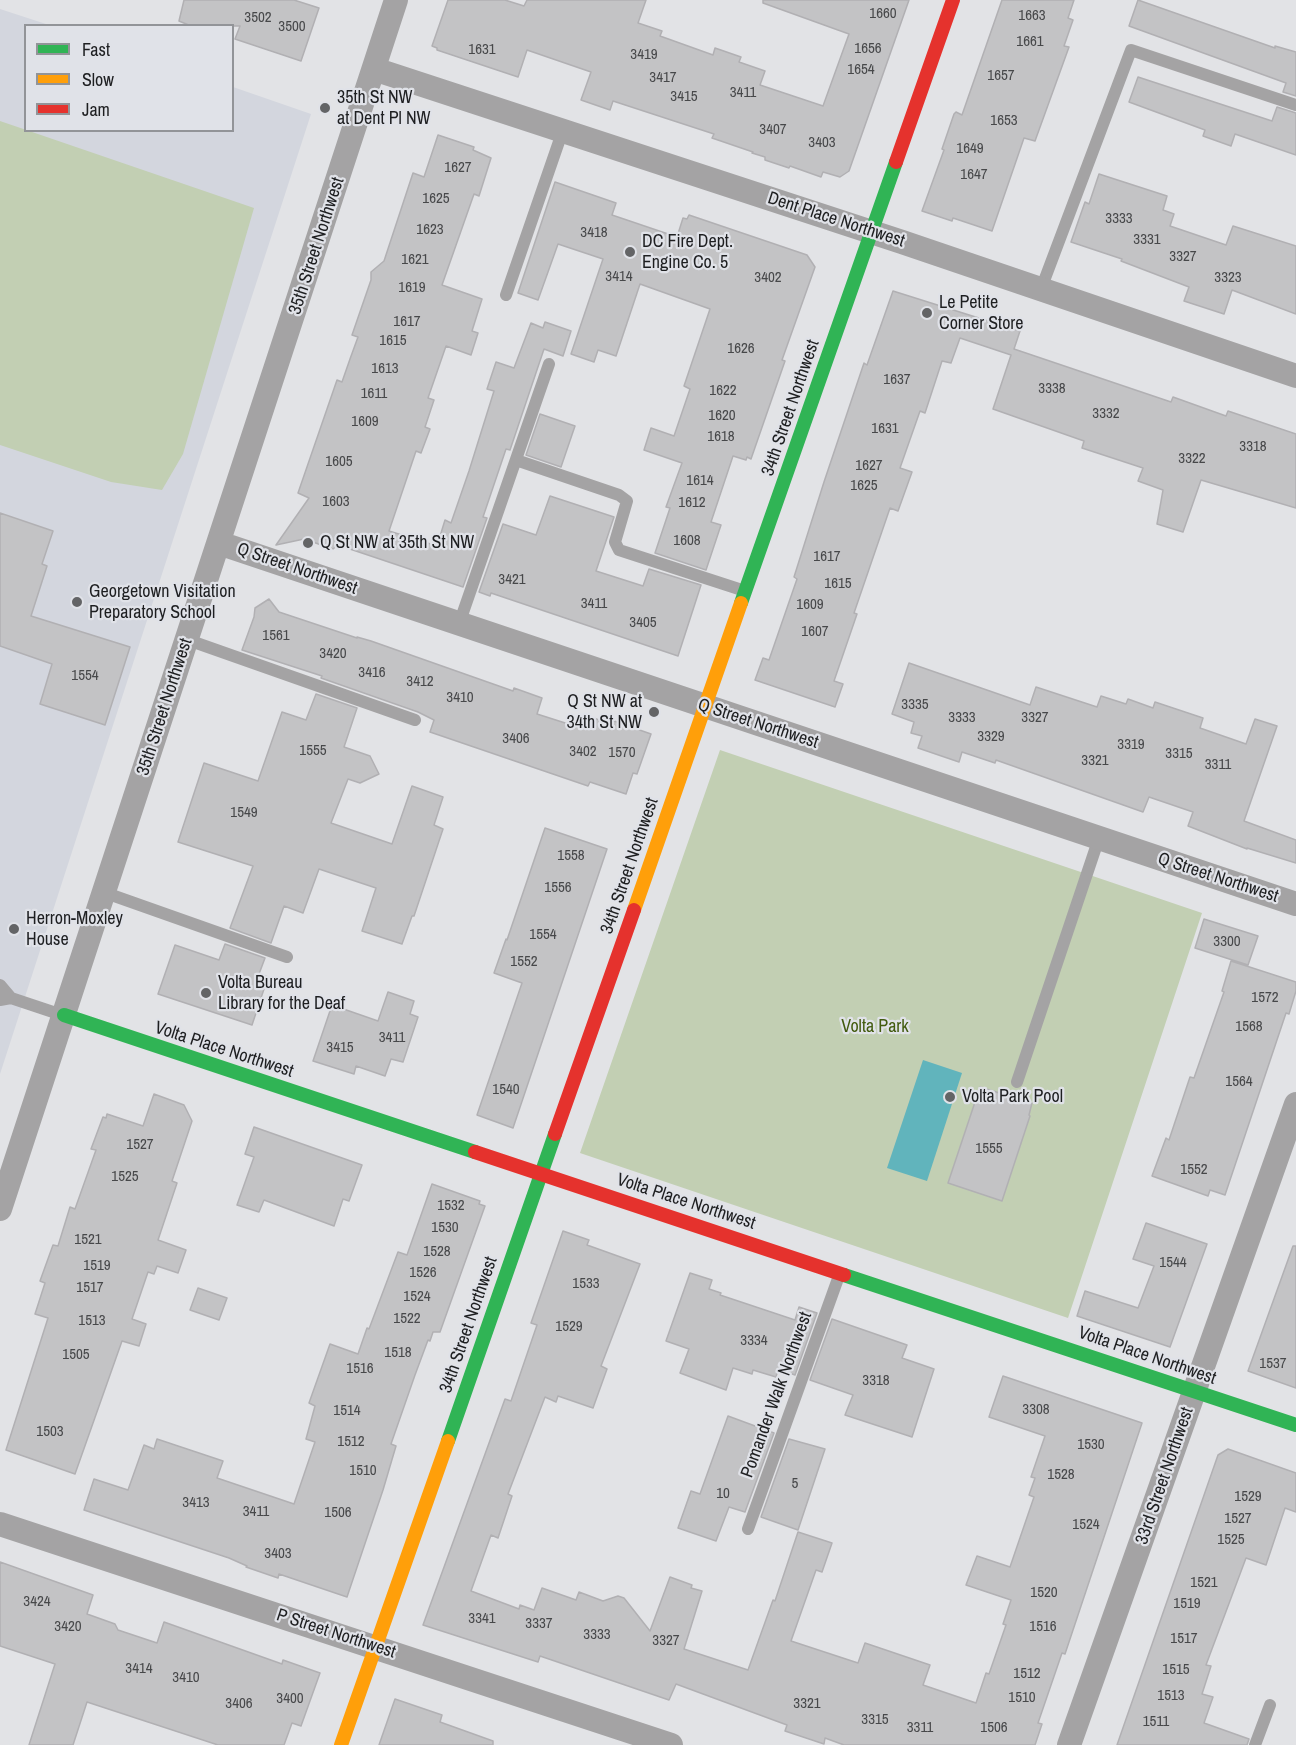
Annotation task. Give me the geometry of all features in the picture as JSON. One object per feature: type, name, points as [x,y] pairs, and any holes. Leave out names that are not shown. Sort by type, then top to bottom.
[{"type":"street","name":"35th Street Northwest","points":[[0,1209],[396,0]]},
{"type":"street","name":"34th Street Northwest","points":[[341,1745],[953,0]]},
{"type":"street","name":"Dent Place Northwest","points":[[374,69],[871,232],[1296,376]]},
{"type":"street","name":"Q Street Northwest","points":[[219,543],[1296,904]]},
{"type":"street","name":"Volta Place Northwest","points":[[63,1016],[1296,1425]]},
{"type":"street","name":"33rd Street Northwest","points":[[1069,1745],[1296,1104]]},
{"type":"street","name":"P Street Northwest","points":[[0,1524],[671,1745]]},
{"type":"lane","points":[[1041,289],[1131,50],[1296,105]]},
{"type":"lane","points":[[506,295],[563,130]]},
{"type":"lane","points":[[459,624],[549,364]]},
{"type":"lane","points":[[516,460],[620,495],[627,501],[615,543],[619,550],[746,592]]},
{"type":"lane","points":[[188,640],[415,720]]},
{"type":"lane","points":[[1017,1082],[1099,838]]},
{"type":"lane","points":[[103,892],[287,957]]},
{"type":"lane","points":[[0,985],[6,999],[63,1016]]},
{"type":"lane","name":"Pomander Walk Northwest","points":[[748,1529],[840,1272]]},
{"type":"lane","points":[[1256,1745],[1270,1705]]},
{"type":"shaded area","name":"Georgetown Visitation Preparatory School","points":[[0,9],[46,24],[24,24],[24,132],[234,132],[234,87],[311,114],[0,1074]]},
{"type":"green space","points":[[0,121],[24,129],[24,132],[32,132],[254,208],[183,454],[162,490],[111,482],[0,445]]},
{"type":"green space","name":"Volta Park","points":[[720,750],[1202,913],[1068,1318],[580,1153]]},
{"type":"water","points":[[923,1060],[962,1073],[927,1181],[887,1168]]},
{"type":"building","points":[[184,0],[294,0],[319,8],[301,61],[235,39],[240,26],[234,26],[234,24],[186,24],[179,21]]},
{"type":"building","points":[[448,0],[505,0],[524,6],[527,0],[646,0],[638,23],[662,31],[660,36],[713,55],[715,48],[741,57],[739,62],[765,71],[760,85],[823,106],[849,34],[763,3],[763,0],[909,0],[849,171],[840,177],[823,172],[821,177],[765,160],[765,157],[753,152],[712,138],[714,134],[613,101],[610,110],[581,100],[591,72],[527,50],[518,77],[437,50],[432,46]]},
{"type":"building","points":[[1002,0],[1074,0],[1068,18],[1073,20],[1064,46],[1069,47],[1035,141],[1024,138],[992,231],[922,211],[954,114],[956,112],[962,115]]},
{"type":"building","points":[[1138,0],[1275,48],[1275,46],[1296,52],[1296,96],[1283,92],[1286,83],[1129,26]]},
{"type":"building","points":[[1138,77],[1272,121],[1277,107],[1296,113],[1296,155],[1235,134],[1231,146],[1203,136],[1205,130],[1129,102]]},
{"type":"building","points":[[438,135],[474,147],[473,150],[491,158],[479,196],[474,194],[442,285],[482,299],[472,331],[478,333],[471,355],[446,346],[428,398],[434,400],[425,427],[430,429],[421,453],[416,451],[389,531],[437,546],[445,520],[451,523],[469,471],[494,391],[487,389],[496,362],[514,368],[531,323],[543,328],[545,322],[571,331],[563,356],[544,349],[510,450],[506,449],[483,517],[487,518],[463,587],[338,545],[333,549],[304,539],[276,545],[309,498],[298,493],[337,380],[342,382],[358,337],[352,335],[371,280],[371,272],[384,261],[413,173],[424,177]]},
{"type":"building","points":[[1099,174],[1167,196],[1163,210],[1174,214],[1170,226],[1226,245],[1233,226],[1296,246],[1296,314],[1232,290],[1224,314],[1184,301],[1189,287],[1121,261],[1122,259],[1071,242],[1085,202],[1089,204]]},
{"type":"building","points":[[555,182],[616,203],[612,215],[677,237],[683,218],[687,219],[689,215],[807,255],[815,267],[782,360],[785,361],[751,459],[747,457],[746,460],[733,456],[711,522],[721,525],[706,570],[655,553],[670,508],[666,507],[682,463],[644,450],[651,428],[674,436],[690,389],[684,386],[710,309],[640,284],[616,356],[598,350],[594,362],[571,354],[603,259],[558,244],[538,300],[518,293]]},
{"type":"building","points":[[893,291],[1020,331],[1014,349],[1171,402],[1173,397],[1226,416],[1228,411],[1296,434],[1296,508],[1201,480],[1183,532],[1157,524],[1163,490],[1138,481],[1143,468],[1082,448],[1084,441],[993,409],[1011,355],[960,338],[951,363],[942,361],[925,413],[920,411],[900,468],[912,472],[898,511],[890,508],[854,613],[857,614],[834,681],[843,684],[835,707],[755,680],[763,658],[769,660],[797,579],[794,577],[824,482],[864,363],[867,365]]},
{"type":"building","points":[[540,414],[575,426],[561,467],[526,455]]},
{"type":"building","points":[[550,496],[614,517],[596,571],[643,586],[649,569],[701,585],[678,656],[491,593],[490,596],[479,592],[503,524],[536,535]]},
{"type":"building","points":[[0,513],[53,531],[42,564],[47,566],[31,616],[130,647],[105,725],[40,704],[52,664],[0,646]]},
{"type":"building","points":[[269,599],[279,612],[371,641],[513,691],[514,688],[542,698],[537,714],[584,729],[588,716],[610,724],[611,720],[651,734],[637,774],[633,773],[626,794],[590,782],[588,786],[430,732],[434,720],[418,712],[321,678],[322,676],[242,650],[255,608]]},
{"type":"building","points":[[909,663],[1030,705],[1036,687],[1097,707],[1101,696],[1126,704],[1128,699],[1153,708],[1155,702],[1203,718],[1200,728],[1246,744],[1255,719],[1277,726],[1244,821],[1296,840],[1296,863],[1247,849],[1188,826],[1193,812],[1149,797],[1143,812],[996,760],[995,763],[962,752],[959,762],[918,748],[922,736],[911,733],[914,722],[892,714]]},
{"type":"building","points":[[316,694],[357,708],[344,747],[370,756],[379,774],[360,783],[348,779],[331,823],[392,844],[412,786],[443,797],[434,825],[443,829],[414,916],[412,916],[402,944],[362,931],[376,888],[319,869],[303,913],[284,906],[271,943],[230,928],[253,866],[178,842],[204,763],[258,781],[282,712],[306,720]]},
{"type":"building","points":[[545,828],[607,849],[513,1128],[477,1115],[522,983],[494,973]]},
{"type":"building","points":[[1204,919],[1258,936],[1248,965],[1195,948]]},
{"type":"building","points":[[225,944],[265,958],[259,974],[268,977],[252,1025],[158,994],[175,945],[219,960]]},
{"type":"building","points":[[1231,961],[1296,982],[1296,991],[1289,1014],[1286,1013],[1225,1195],[1210,1190],[1208,1196],[1152,1176],[1166,1138],[1169,1140],[1190,1077],[1194,1078],[1224,992],[1222,991]]},
{"type":"building","points":[[388,992],[414,1001],[410,1014],[418,1017],[403,1062],[391,1059],[385,1076],[356,1066],[354,1074],[313,1061],[332,1005],[378,1021]]},
{"type":"building","points":[[980,1087],[1032,1103],[1030,1116],[1002,1201],[948,1183]]},
{"type":"building","points":[[154,1094],[184,1105],[192,1121],[172,1181],[177,1183],[158,1240],[186,1250],[178,1273],[157,1266],[154,1274],[148,1272],[132,1319],[146,1324],[139,1346],[122,1341],[75,1474],[6,1450],[48,1318],[35,1314],[45,1283],[40,1281],[53,1245],[58,1246],[70,1207],[75,1209],[96,1150],[91,1149],[103,1117],[106,1118],[107,1114],[143,1126]]},
{"type":"building","points":[[254,1127],[362,1165],[349,1201],[343,1199],[334,1226],[264,1200],[259,1212],[237,1205],[254,1157],[245,1154]]},
{"type":"building","points":[[432,1184],[480,1201],[479,1204],[485,1206],[440,1332],[433,1332],[430,1341],[428,1340],[415,1375],[391,1444],[396,1446],[383,1490],[347,1597],[279,1574],[278,1578],[246,1567],[229,1558],[84,1510],[94,1479],[128,1490],[144,1445],[154,1449],[157,1439],[223,1461],[217,1478],[294,1504],[315,1442],[306,1439],[315,1406],[309,1403],[330,1344],[358,1354],[398,1252],[407,1255]]},
{"type":"building","points":[[1146,1223],[1207,1244],[1170,1347],[1077,1316],[1085,1291],[1138,1308],[1154,1266],[1133,1259]]},
{"type":"building","points":[[563,1231],[589,1240],[587,1245],[640,1264],[601,1366],[607,1369],[593,1408],[558,1396],[556,1402],[545,1397],[508,1494],[512,1496],[498,1538],[491,1535],[471,1591],[519,1609],[520,1605],[534,1610],[542,1588],[576,1600],[579,1592],[603,1601],[618,1596],[624,1598],[650,1631],[670,1577],[702,1591],[684,1649],[748,1670],[773,1600],[775,1601],[798,1532],[832,1543],[822,1572],[816,1570],[791,1641],[858,1663],[865,1643],[930,1665],[923,1685],[976,1703],[1006,1625],[1003,1624],[1011,1600],[966,1585],[977,1556],[1010,1567],[1034,1497],[1029,1495],[1035,1478],[1031,1477],[1045,1436],[989,1417],[1003,1376],[1142,1423],[1065,1654],[1062,1653],[1038,1723],[1042,1724],[1035,1745],[844,1745],[825,1738],[824,1744],[785,1731],[787,1725],[676,1684],[669,1700],[540,1656],[538,1662],[423,1625],[505,1399],[511,1401],[537,1325],[531,1323]]},
{"type":"building","points":[[1293,1246],[1296,1246],[1296,1388],[1248,1371]]},
{"type":"building","points":[[690,1273],[712,1280],[709,1289],[721,1293],[720,1295],[795,1320],[799,1307],[817,1313],[795,1375],[778,1369],[776,1377],[753,1370],[752,1374],[733,1368],[726,1390],[680,1373],[689,1349],[666,1341]]},
{"type":"building","points":[[198,1288],[227,1298],[219,1320],[190,1310]]},
{"type":"building","points":[[832,1319],[907,1345],[902,1358],[934,1369],[912,1437],[845,1415],[853,1395],[810,1380]]},
{"type":"building","points":[[728,1416],[774,1433],[745,1512],[729,1507],[716,1541],[678,1528],[691,1491],[700,1494]]},
{"type":"building","points":[[789,1439],[825,1449],[798,1530],[761,1517]]},
{"type":"building","points":[[1228,1449],[1296,1473],[1296,1512],[1285,1508],[1266,1565],[1246,1558],[1206,1665],[1211,1666],[1202,1694],[1213,1697],[1204,1723],[1249,1739],[1247,1745],[1117,1745],[1218,1455]]},
{"type":"building","points":[[0,1562],[93,1595],[87,1614],[115,1624],[118,1630],[157,1643],[164,1622],[282,1664],[283,1660],[320,1673],[301,1726],[292,1723],[284,1745],[218,1745],[87,1702],[73,1745],[29,1745],[55,1664],[0,1646]]},
{"type":"building","points":[[395,1699],[442,1715],[440,1722],[493,1741],[493,1745],[379,1745]]},
{"type":"traffic: fast","points":[[741,603],[896,162]]},
{"type":"traffic: fast","points":[[64,1015],[475,1152]]},
{"type":"traffic: fast","points":[[448,1441],[555,1134]]},
{"type":"traffic: fast","points":[[844,1275],[1296,1425]]},
{"type":"traffic: slow","points":[[634,910],[741,603]]},
{"type":"traffic: slow","points":[[341,1745],[448,1441]]},
{"type":"traffic: jam","points":[[896,162],[953,0]]},
{"type":"traffic: jam","points":[[555,1134],[634,910]]},
{"type":"traffic: jam","points":[[475,1152],[844,1275]]},
{"type":"place","name":"35th St NW at Dent Pl NW","points":[[325,108]]},
{"type":"place","name":"DC Fire Dept. Engine Co. 5","points":[[630,252]]},
{"type":"place","name":"Le Petite Corner Store","points":[[927,313]]},
{"type":"place","name":"Q St NW at 35th St NW","points":[[308,543]]},
{"type":"place","name":"Georgetown Visitation Preparatory School","points":[[77,602]]},
{"type":"place","name":"Q St NW at 34th St NW","points":[[654,712]]},
{"type":"place","name":"Herron-Moxley House","points":[[14,929]]},
{"type":"place","name":"Volta Bureau Library for the Deaf","points":[[206,993]]},
{"type":"place","name":"Volta Park Pool","points":[[950,1097]]}]
